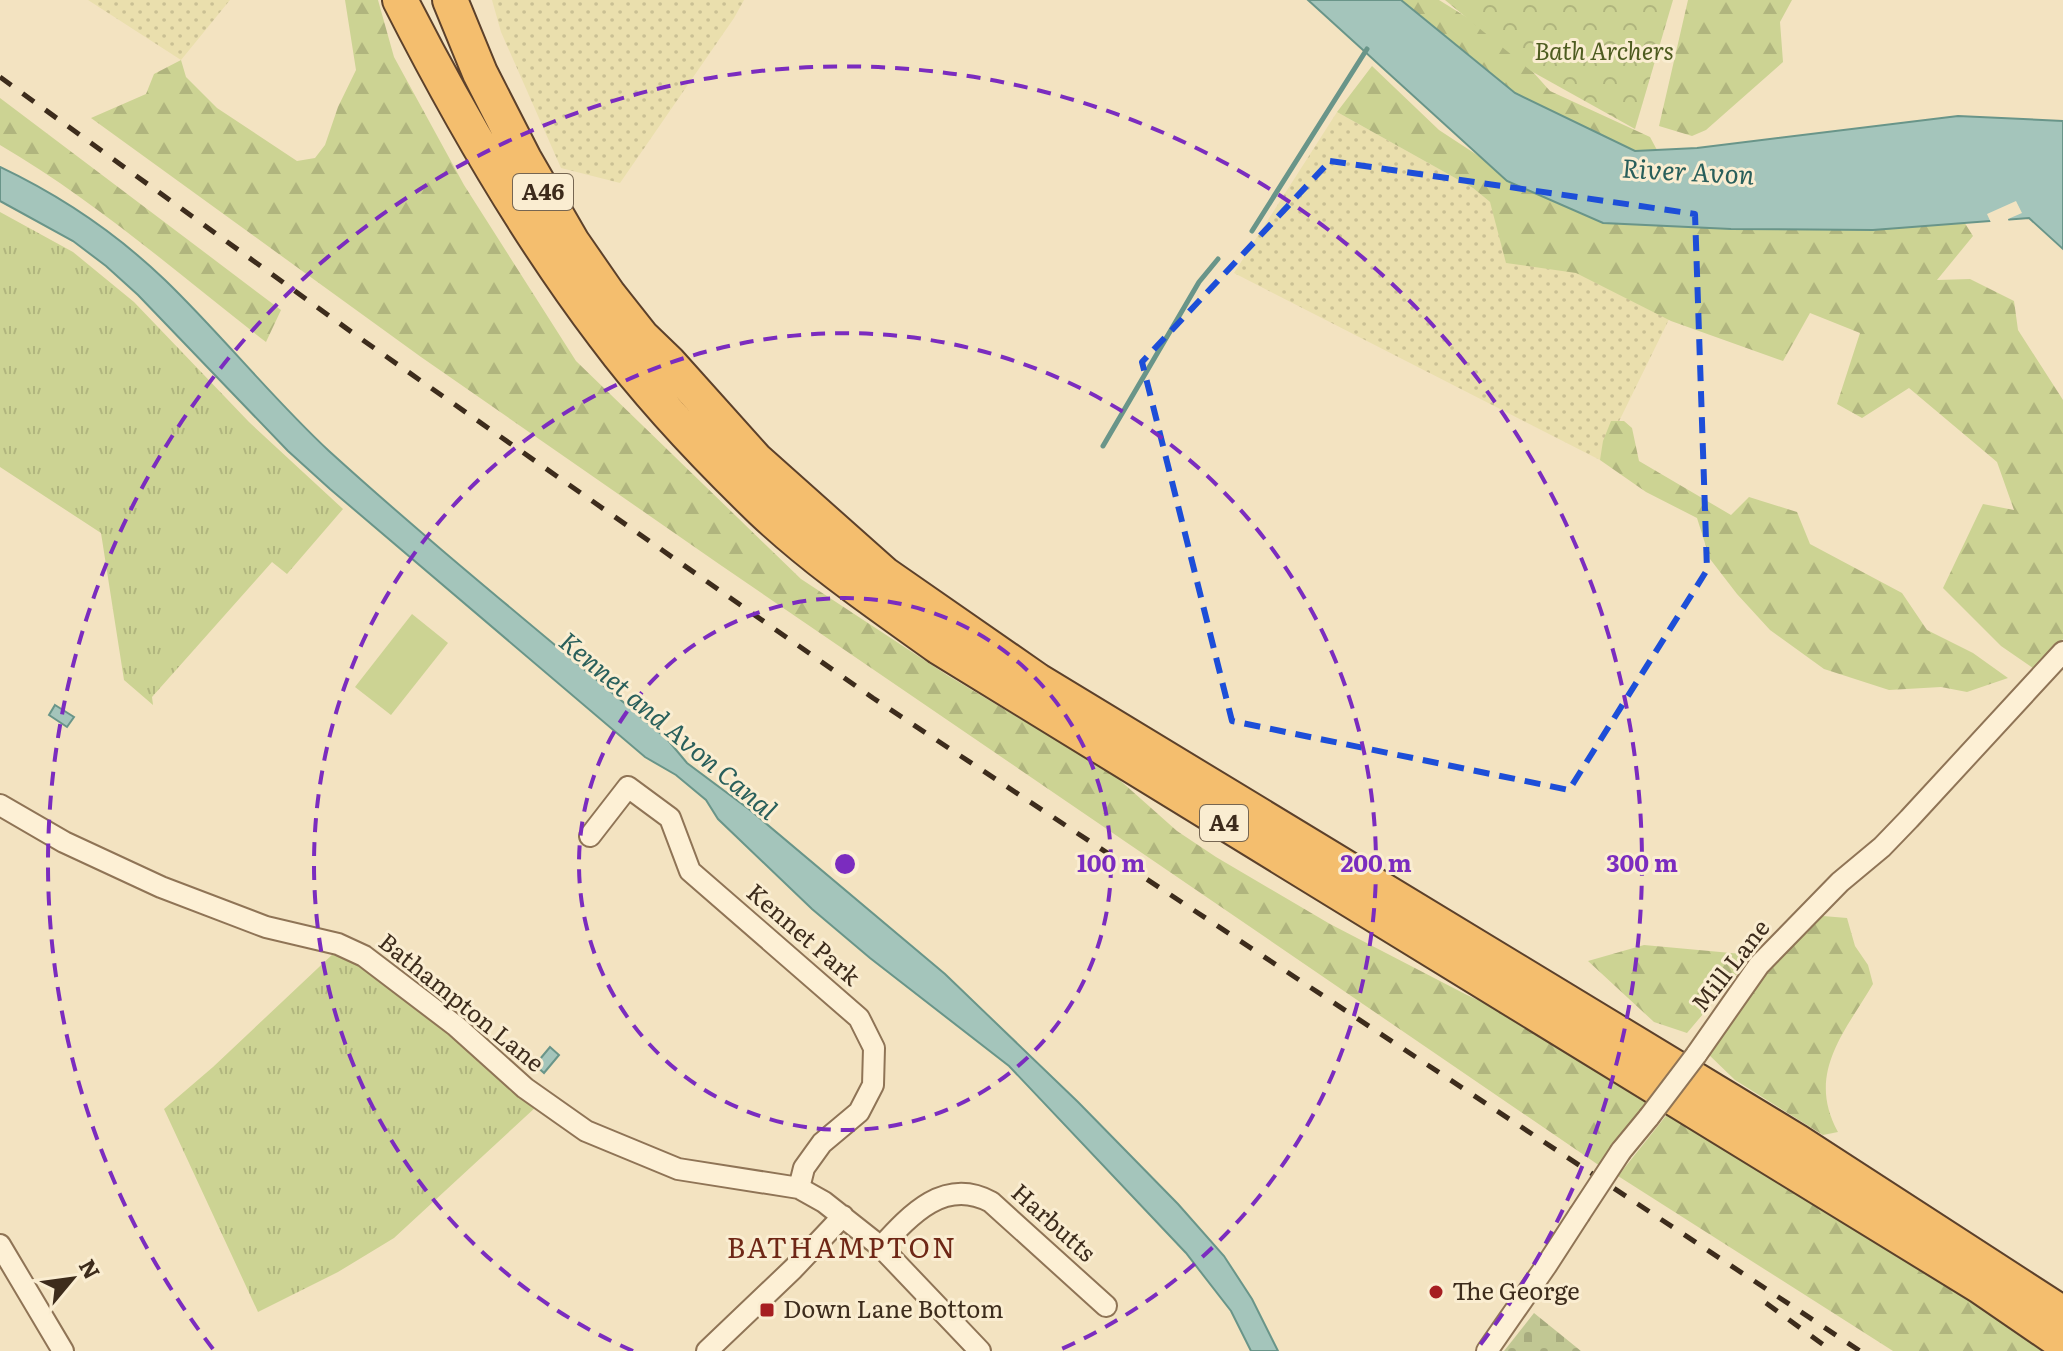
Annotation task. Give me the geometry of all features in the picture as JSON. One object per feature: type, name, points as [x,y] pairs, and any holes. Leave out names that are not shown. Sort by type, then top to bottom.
[{"type":"highway","points":[[400,0],[438,75],[498,175]]},
{"type":"highway","name":"A46","points":[[415,0],[446,72],[498,175]]},
{"type":"highway","name":"A46","points":[[450,0],[480,73],[572,242],[642,337],[669,363]]},
{"type":"highway","points":[[470,0],[502,82],[556,195],[669,363]]},
{"type":"highway","name":"A4","points":[[498,175],[604,335],[675,420],[763,511],[870,598],[939,647],[1967,1277],[2063,1343]]},
{"type":"highway","name":"A4","points":[[669,363],[756,460],[819,519],[884,574],[951,623],[1038,681],[1796,1141],[2063,1314]]},
{"type":"street","name":"Mill Lane","points":[[1487,1351],[1621,1151],[1696,1055],[1759,965],[1840,882],[1882,847],[2063,652]]},
{"type":"street","name":"Kennet Park","points":[[590,836],[628,787],[670,818],[690,871],[859,1018],[874,1048],[873,1085],[859,1112],[822,1143],[804,1168],[799,1188]]},
{"type":"street","name":"Bathampton Lane","points":[[0,805],[64,842],[161,887],[266,927],[338,944],[364,956],[456,1026],[525,1088],[586,1131],[678,1169],[799,1188],[843,1216],[881,1247],[980,1351]]},
{"type":"street","name":"Harbutts","points":[[881,1247],[906,1219],[931,1201],[959,1192],[977,1194],[991,1202],[1106,1306]]},
{"type":"street","points":[[707,1351],[843,1216]]},
{"type":"street","points":[[0,1245],[63,1351]]},
{"type":"highlighted area","points":[[1330,161],[1695,214],[1707,570],[1569,790],[1232,721],[1142,362]]},
{"type":"shaded area","points":[[88,0],[230,0],[181,60]]},
{"type":"shaded area","points":[[492,0],[744,0],[620,183],[561,168],[501,32]]},
{"type":"shaded area","points":[[1337,112],[1473,188],[1490,202],[1679,299],[1600,460],[1234,273]]},
{"type":"green space","points":[[345,0],[378,0],[394,57],[464,185],[576,361],[801,579],[947,675],[1114,775],[1177,831],[1216,857],[1330,924],[1465,994],[1566,1041],[1651,1095],[1600,1166],[719,564],[421,357],[91,118],[146,94],[154,74],[181,60],[186,77],[217,108],[297,161],[315,158],[325,145],[338,107],[356,70]]},
{"type":"green space","points":[[1386,0],[1439,0],[1505,41],[1550,91],[1650,137],[1665,165],[1576,146]]},
{"type":"green space","name":"Bath Archers","points":[[1445,0],[1673,0],[1635,129],[1531,71]]},
{"type":"green space","points":[[1688,0],[1792,0],[1780,22],[1783,62],[1706,130],[1692,136],[1659,126]]},
{"type":"green space","points":[[1372,66],[1439,130],[1503,172],[1959,214],[1973,236],[1937,280],[1970,279],[2014,301],[2018,330],[2063,400],[2063,639],[2036,670],[2001,646],[1943,588],[1983,504],[2014,510],[1997,462],[1909,388],[1862,418],[1837,404],[1860,333],[1810,313],[1783,361],[1671,321],[1576,273],[1506,263],[1490,202],[1473,188],[1337,112]]},
{"type":"green space","points":[[0,98],[281,310],[266,342],[103,214],[0,145]]},
{"type":"green space","points":[[0,212],[73,252],[134,302],[249,422],[343,509],[287,574],[272,562],[152,697],[153,705],[124,680],[101,533],[0,467]]},
{"type":"green space","points":[[1611,421],[1624,421],[1632,428],[1639,461],[1731,515],[1749,497],[1797,512],[1810,544],[1902,593],[1927,630],[1973,653],[2008,678],[1967,692],[1941,687],[1889,690],[1824,669],[1770,630],[1737,594],[1710,559],[1697,518],[1646,492],[1600,460]]},
{"type":"green space","points":[[412,614],[448,643],[391,715],[355,687]]},
{"type":"green space","points":[[1823,916],[1847,918],[1855,946],[1868,965],[1873,984],[1841,1037],[1827,1073],[1829,1111],[1838,1132],[1823,1135],[1735,1080],[1706,1052],[1767,965]]},
{"type":"green space","points":[[1644,945],[1753,955],[1687,1033],[1654,1022],[1588,961]]},
{"type":"green space","points":[[335,952],[415,1002],[537,1106],[394,1238],[338,1272],[258,1312],[164,1109]]},
{"type":"green space","points":[[1669,1112],[1908,1258],[2047,1351],[1893,1351],[1618,1176]]},
{"type":"green space","points":[[1534,1313],[1581,1351],[1504,1351]]},
{"type":"water","name":"River Avon","points":[[1308,0],[1401,0],[1515,93],[1635,151],[1697,148],[1958,116],[2063,121],[2063,249],[2029,218],[1873,230],[1731,229],[1603,223],[1507,181]]},
{"type":"water","points":[[0,167],[87,217],[147,263],[308,430],[370,488],[667,739],[687,763],[750,810],[945,974],[1078,1102],[1224,1256],[1252,1299],[1278,1351],[1251,1351],[1231,1311],[1186,1253],[1009,1066],[812,909],[718,819],[706,800],[676,775],[645,757],[330,489],[288,451],[138,295],[106,266],[73,241],[0,201]]},
{"type":"water","points":[[55,705],[74,717],[67,727],[49,715]]},
{"type":"water","points":[[550,1047],[559,1055],[544,1073],[535,1065]]},
{"type":"pier","points":[[2016,201],[2022,213],[2008,219],[2009,223],[1992,225],[1987,214]]},
{"type":"waterway","points":[[1252,231],[1367,49]]},
{"type":"waterway","points":[[1103,446],[1199,282],[1218,259]]},
{"type":"railway","points":[[0,77],[357,336],[873,698],[1860,1351]]},
{"type":"railway","points":[[1766,1303],[1832,1351]]},
{"type":"place","name":"The George","points":[[1436,1292]]},
{"type":"place","name":"Down Lane Bottom","points":[[767,1310]]},
{"type":"district","name":"BATHAMPTON","points":[[842,1248]]},
{"type":"water label","name":"Kennet and Avon Canal","points":[[668,726]]}]
